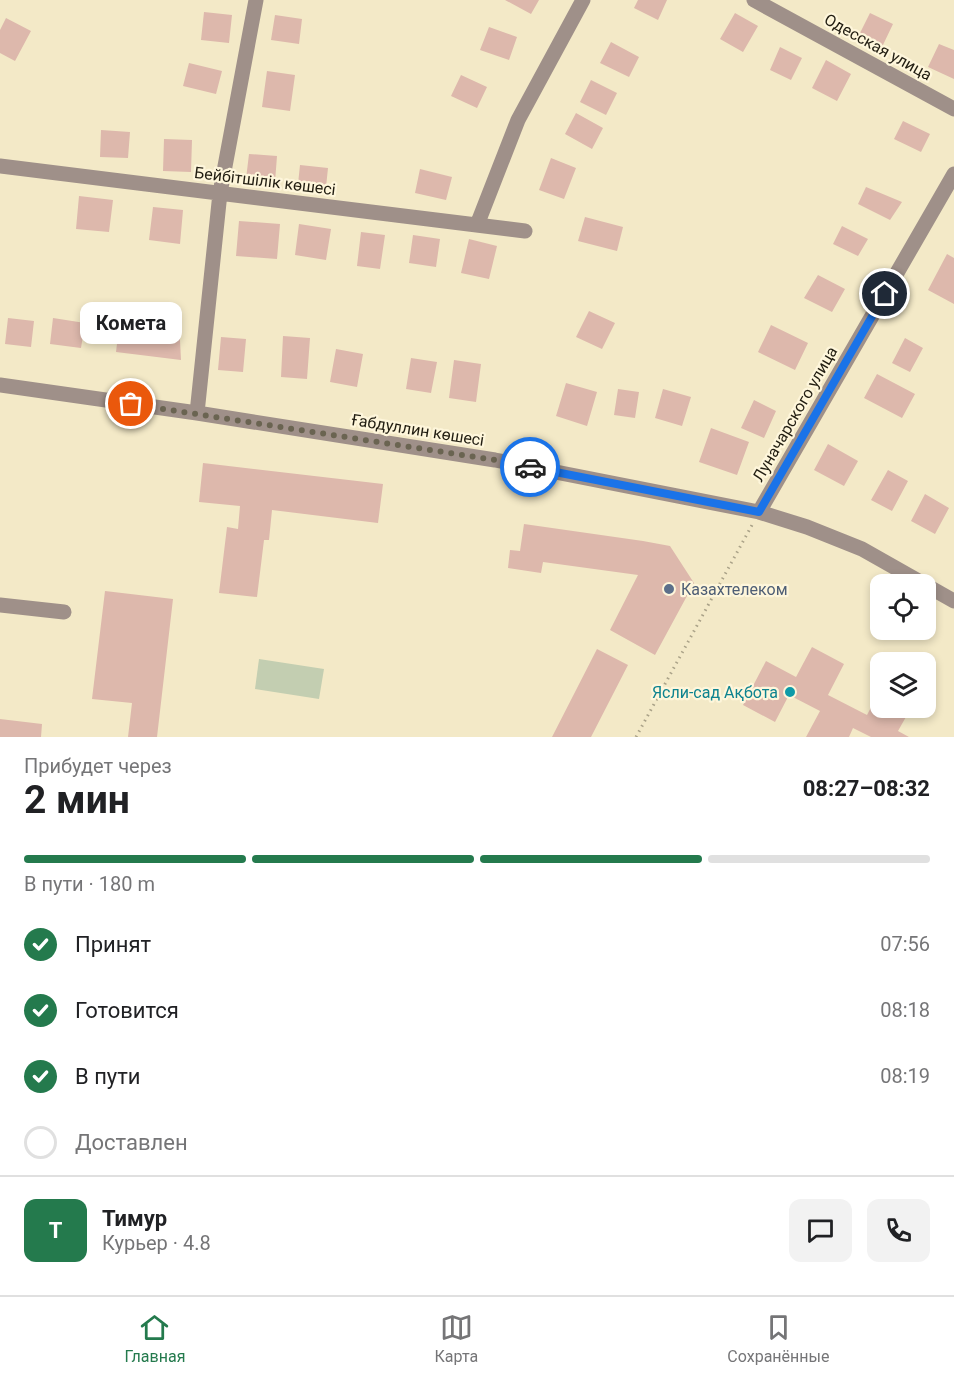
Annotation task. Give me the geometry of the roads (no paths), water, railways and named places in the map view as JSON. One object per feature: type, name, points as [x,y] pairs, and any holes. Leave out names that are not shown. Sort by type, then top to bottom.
[{"type":"street","points":[[197,413],[220,193],[256,0]]},
{"type":"street","points":[[477,225],[518,120],[583,0]]},
{"type":"street","name":"Одесская улица","points":[[754,0],[954,109]]},
{"type":"street","name":"Бейбітшілік көшесі","points":[[0,166],[525,231]]},
{"type":"street","name":"Луначарского улица","points":[[759,512],[954,174]]},
{"type":"street","name":"Ғабдуллин көшесі","points":[[0,385],[197,413],[495,460],[759,512],[807,527],[862,549],[954,601]]},
{"type":"street","points":[[0,605],[64,612]]},
{"type":"place","name":"Комета","points":[[131,404]]},
{"type":"place","name":"Казахтелеком","points":[[669,589]]},
{"type":"place","name":"Ясли-сад Ақбота","points":[[790,692]]}]
